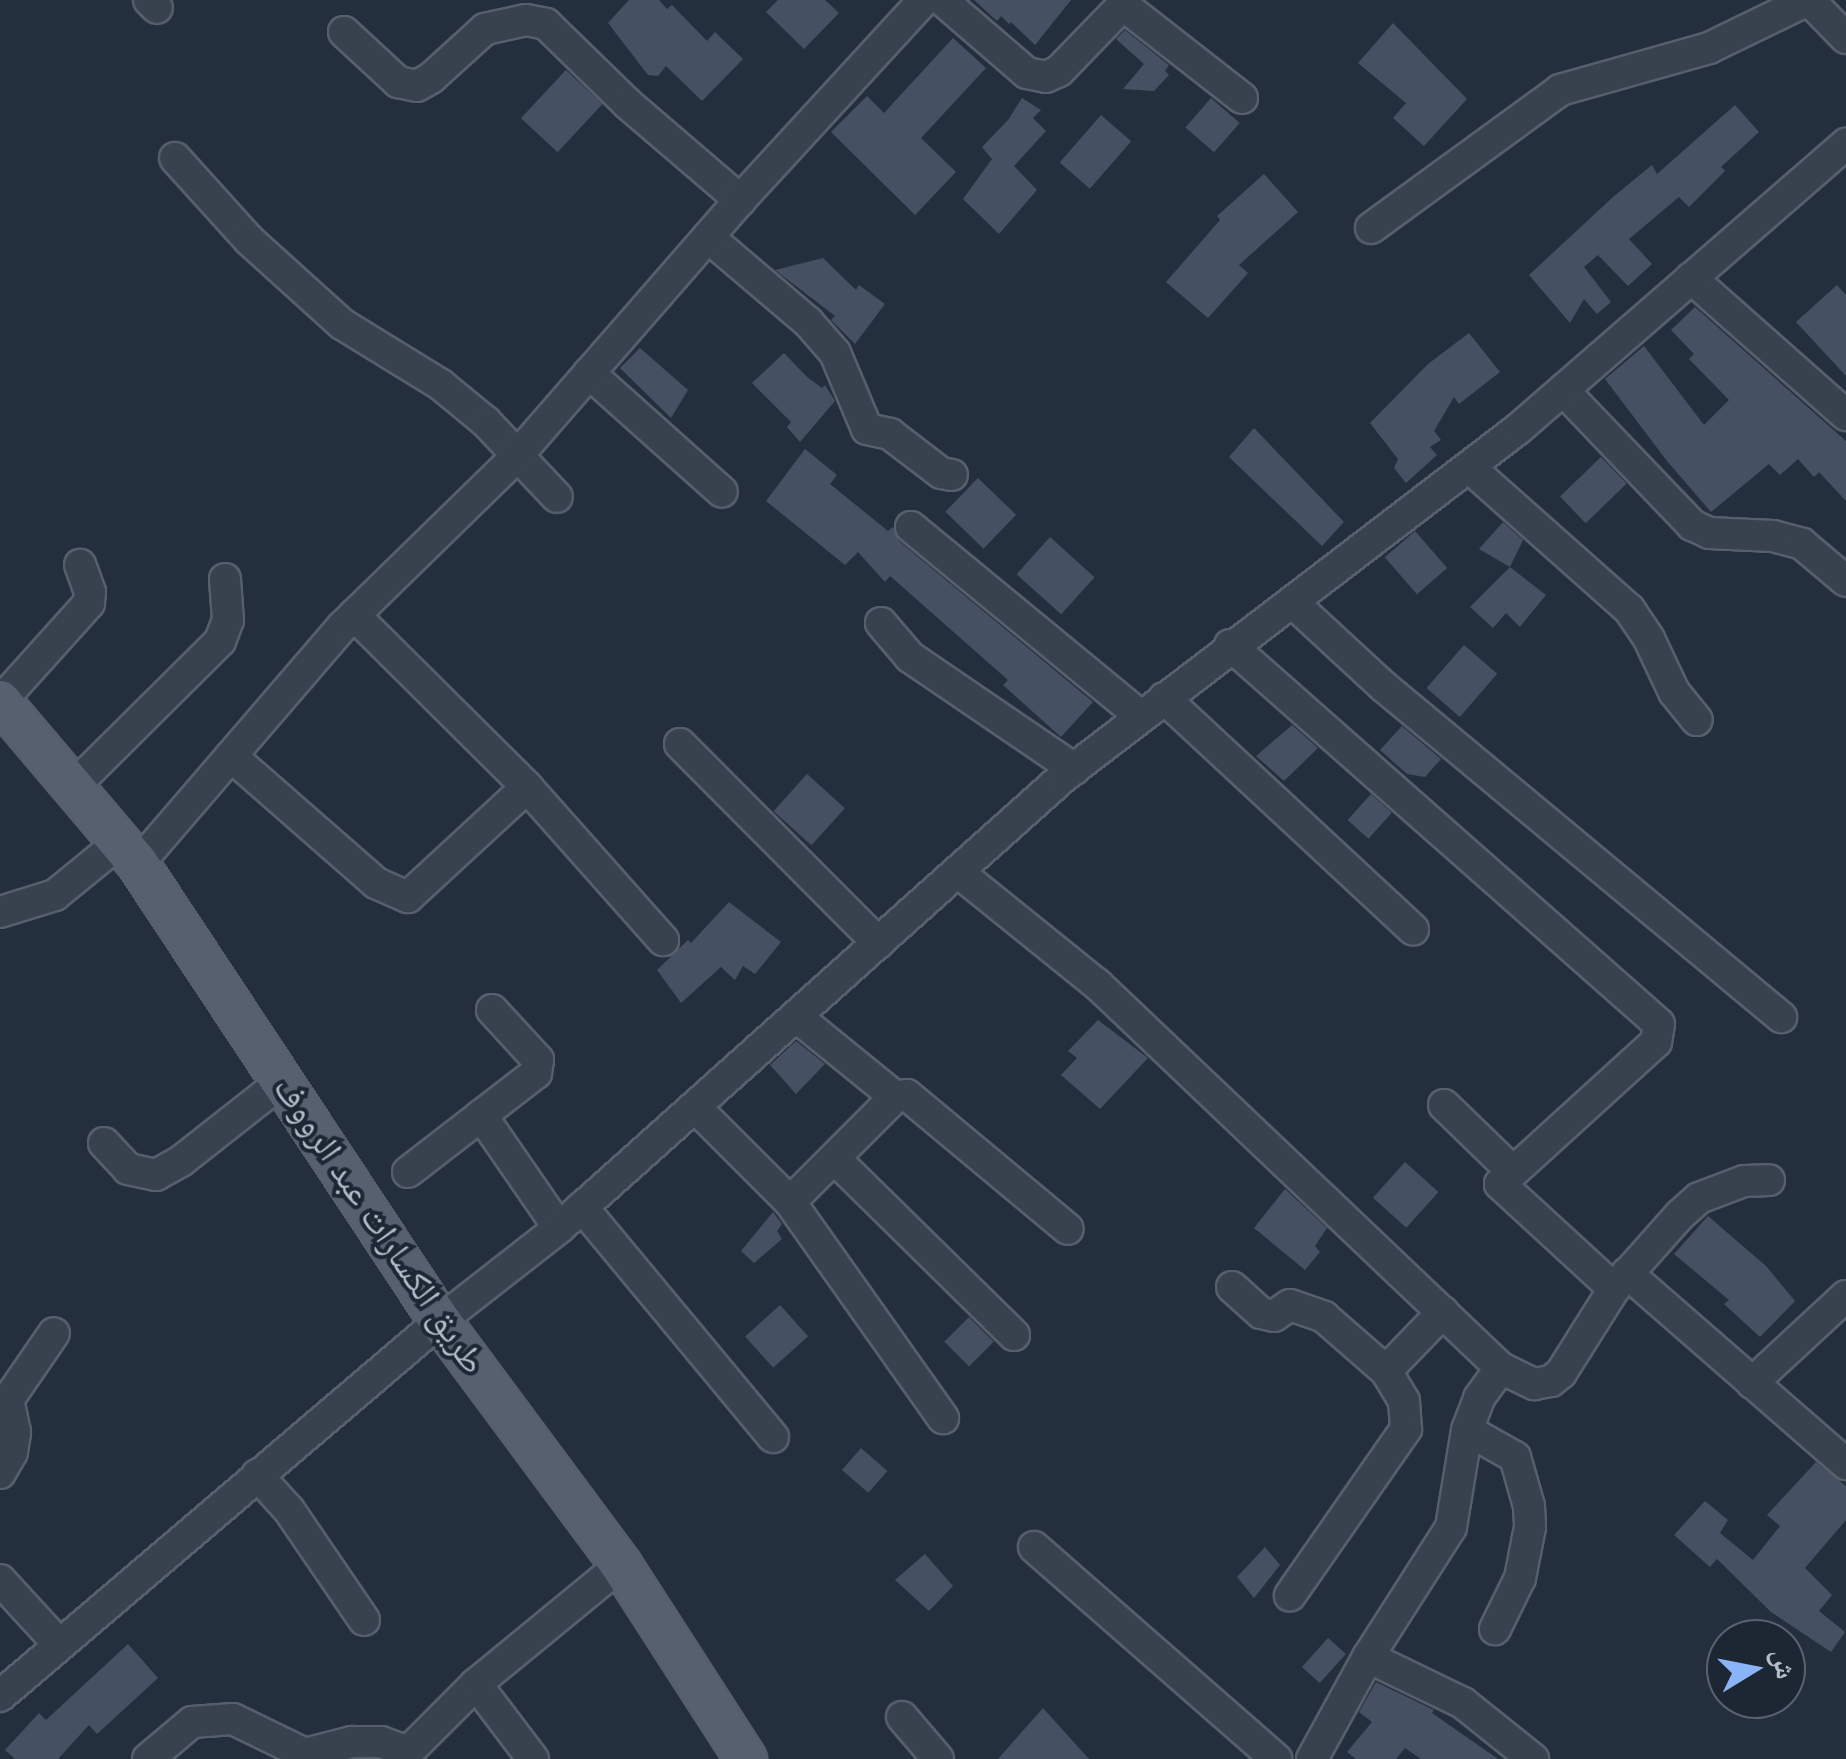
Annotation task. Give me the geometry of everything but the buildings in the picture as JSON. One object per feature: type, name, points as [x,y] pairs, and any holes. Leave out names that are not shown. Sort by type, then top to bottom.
[{"type":"main road","name":"طريق الكسارات عبد الرووف","points":[[0,702],[129,853],[284,1080],[440,1321],[621,1566],[746,1759]]},
{"type":"street","points":[[0,912],[55,895],[129,853],[231,756],[354,614],[516,457],[740,200],[924,0]]},
{"type":"street","points":[[942,0],[1027,73],[1046,77],[1058,71],[1123,5],[1242,98]]},
{"type":"street","points":[[1371,228],[1546,97],[1708,48],[1809,0],[1846,38]]},
{"type":"street","points":[[344,32],[398,82],[416,86],[431,78],[485,29],[526,20],[546,24],[628,104],[740,200]]},
{"type":"street","points":[[0,1696],[440,1321],[559,1228],[1074,769],[1230,645],[1470,468],[1845,148]]},
{"type":"street","points":[[175,158],[249,240],[332,314],[441,384],[486,422],[556,498]]},
{"type":"street","points":[[708,237],[808,322],[834,353],[867,429],[890,434],[942,473],[952,475]]},
{"type":"street","points":[[1691,278],[1846,416]]},
{"type":"street","points":[[589,372],[722,492]]},
{"type":"street","points":[[1563,390],[1692,525],[1710,533],[1773,536],[1802,544],[1846,581]]},
{"type":"street","points":[[1470,468],[1628,609],[1649,639],[1674,692],[1697,720]]},
{"type":"street","points":[[911,527],[1152,707],[1413,929]]},
{"type":"street","points":[[0,702],[89,603],[90,592],[80,565]]},
{"type":"street","points":[[74,786],[220,641],[228,620],[225,579]]},
{"type":"street","points":[[1292,602],[1383,686],[1781,1017]]},
{"type":"street","points":[[354,614],[527,787],[663,940]]},
{"type":"street","points":[[881,623],[924,668],[1074,769]]},
{"type":"street","points":[[1230,645],[1659,1024],[1656,1042],[1500,1184],[1752,1383],[1846,1464]]},
{"type":"street","points":[[680,744],[878,943]]},
{"type":"street","points":[[231,756],[376,883],[408,897],[527,787]]},
{"type":"street","points":[[958,872],[1098,984],[1501,1368],[1534,1384],[1551,1381],[1561,1372],[1620,1281],[1700,1198],[1744,1181],[1769,1180]]},
{"type":"street","points":[[408,1172],[538,1066],[538,1060],[492,1010]]},
{"type":"street","points":[[797,1017],[895,1097]]},
{"type":"street","points":[[104,1142],[128,1170],[156,1175],[181,1161],[284,1080]]},
{"type":"street","points":[[790,1202],[895,1097],[907,1095],[927,1107],[1068,1229]]},
{"type":"street","points":[[1444,1105],[1512,1171]]},
{"type":"street","points":[[696,1108],[790,1202],[943,1418]]},
{"type":"street","points":[[482,1115],[559,1228]]},
{"type":"street","points":[[835,1159],[1014,1336]]},
{"type":"street","points":[[582,1207],[773,1437]]},
{"type":"street","points":[[1232,1287],[1261,1312],[1274,1316],[1290,1305],[1324,1316],[1386,1371],[1404,1401],[1406,1428],[1290,1595]]},
{"type":"street","points":[[1752,1383],[1846,1296]]},
{"type":"street","points":[[1386,1371],[1443,1312]]},
{"type":"street","points":[[0,1473],[12,1452],[15,1432],[8,1400],[54,1332]]},
{"type":"street","points":[[1312,1759],[1368,1657],[1450,1527],[1467,1430],[1479,1398],[1501,1368]]},
{"type":"street","points":[[1467,1430],[1515,1457],[1529,1506],[1526,1554],[1508,1608],[1495,1629]]},
{"type":"street","points":[[258,1475],[289,1510],[364,1620]]},
{"type":"street","points":[[1034,1547],[1276,1759]]},
{"type":"street","points":[[148,1759],[192,1722],[233,1719],[305,1754],[352,1742],[381,1742],[411,1756],[476,1684],[621,1566]]},
{"type":"street","points":[[0,1580],[58,1644]]},
{"type":"street","points":[[1368,1657],[1479,1713],[1533,1759]]},
{"type":"street","points":[[476,1684],[533,1759]]},
{"type":"street","points":[[902,1717],[938,1759]]}]
